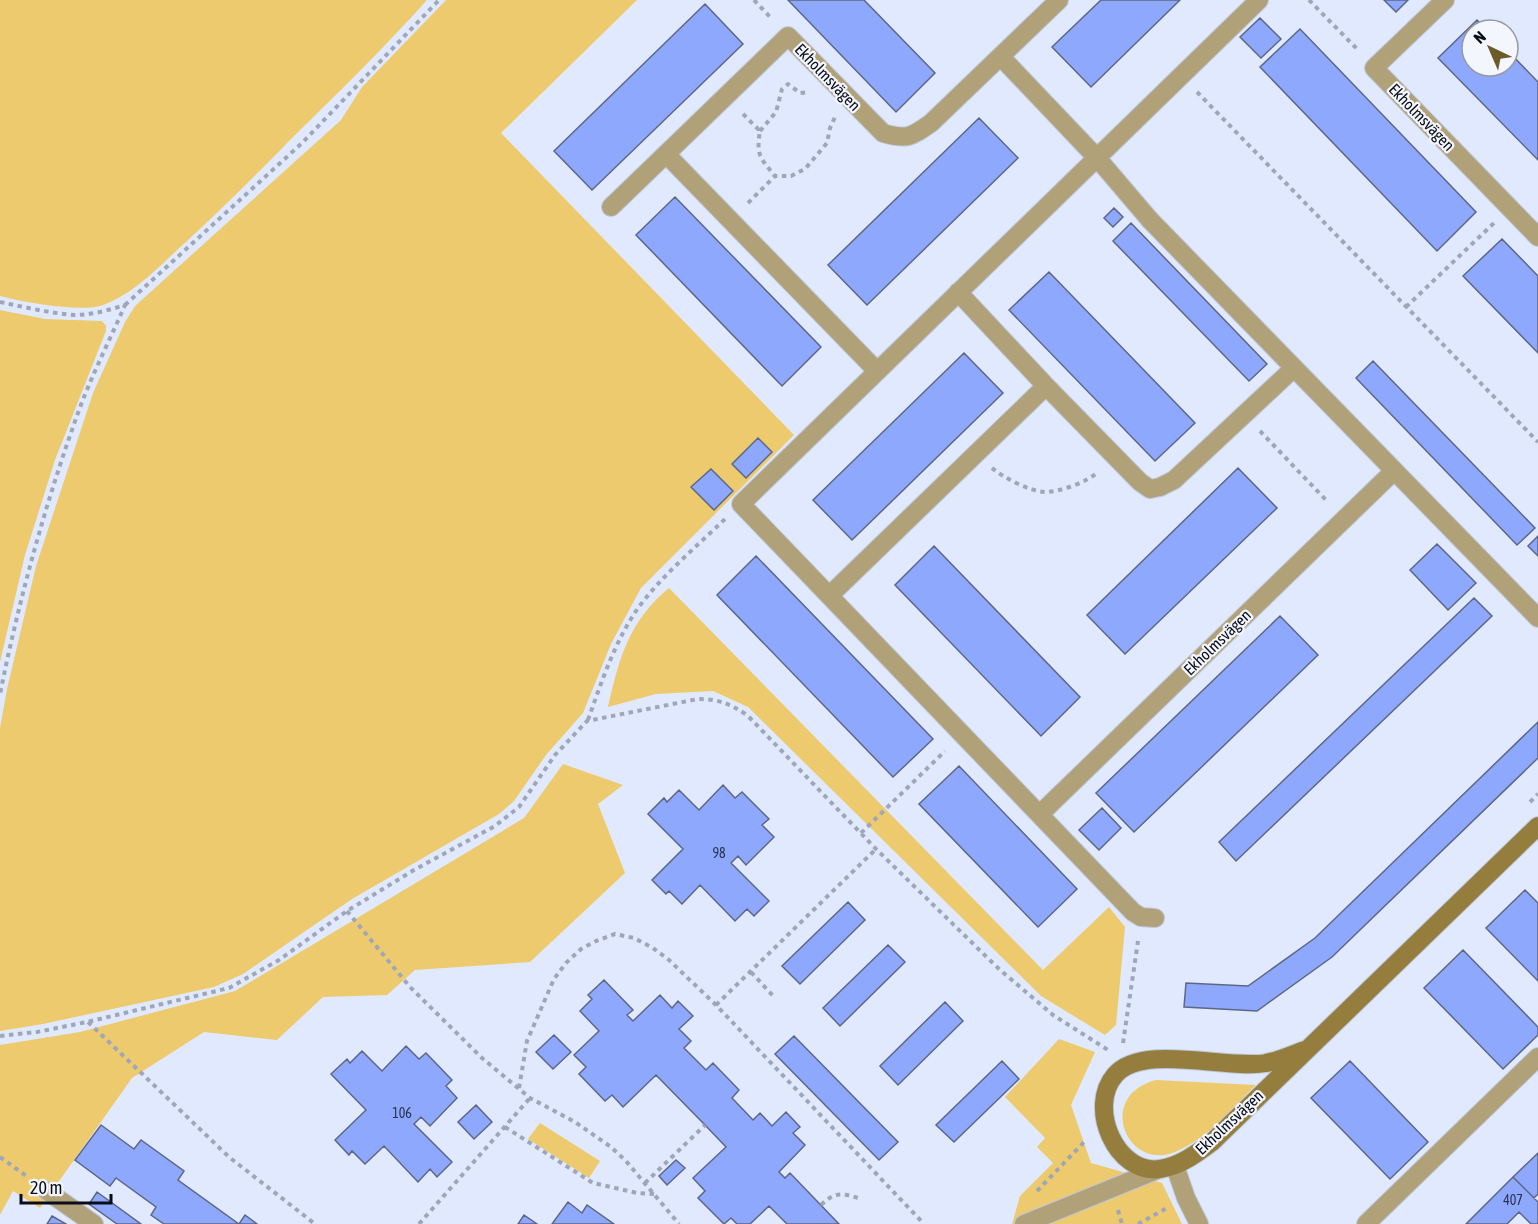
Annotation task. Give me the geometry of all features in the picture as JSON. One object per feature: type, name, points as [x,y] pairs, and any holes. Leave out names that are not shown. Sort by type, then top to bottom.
[{"type":"street","name":"Ekholmsvägen","points":[[611,207],[788,36],[883,134],[899,138],[912,137],[931,123],[1059,0]]},
{"type":"street","points":[[1148,917],[1132,912],[963,733],[741,504],[876,370],[1098,159],[1259,0]]},
{"type":"street","points":[[1374,68],[1445,0]]},
{"type":"street","points":[[1000,57],[1098,159],[1150,220],[1538,618]]},
{"type":"street","name":"Ekholmsvägen","points":[[1374,68],[1538,237]]},
{"type":"street","points":[[666,154],[876,370]]},
{"type":"street","points":[[958,292],[1046,386],[1140,482],[1150,489],[1174,480],[1294,368]]},
{"type":"street","points":[[830,595],[1046,386]]},
{"type":"street","name":"Ekholmsvägen","points":[[1040,814],[1394,471]]},
{"type":"street","name":"Ekholmsvägen","points":[[1166,1168],[1193,1156],[1212,1142],[1538,826]]},
{"type":"street","name":"Ekholmsvägen","points":[[1134,1062],[1167,1059],[1218,1063],[1266,1063],[1305,1050]]},
{"type":"street","points":[[1366,1224],[1538,1057]]},
{"type":"street","points":[[1134,1062],[1115,1075],[1106,1095],[1104,1117],[1111,1139],[1129,1160],[1142,1166],[1166,1168]]},
{"type":"street","points":[[1024,1224],[1166,1168]]},
{"type":"street","points":[[1166,1168],[1186,1198],[1199,1224]]},
{"type":"street","points":[[47,1191],[94,1224]]},
{"type":"path","points":[[0,694],[26,579],[52,494],[82,402],[125,305],[300,144],[439,0]]},
{"type":"path","points":[[1309,0],[1374,68]]},
{"type":"path","points":[[1182,76],[1538,442]]},
{"type":"path","points":[[775,176],[760,159],[757,147],[760,131],[776,112],[782,89],[788,84],[800,93],[815,92],[832,81]]},
{"type":"path","points":[[726,96],[760,131]]},
{"type":"path","points":[[731,221],[775,176],[791,176],[805,169],[827,142],[834,118],[851,101]]},
{"type":"path","points":[[1406,307],[1509,208]]},
{"type":"path","points":[[0,302],[35,310],[76,315],[125,305]]},
{"type":"path","points":[[1244,414],[1345,519]]},
{"type":"path","points":[[977,453],[994,470],[1013,482],[1044,492],[1070,487],[1091,478],[1115,456]]},
{"type":"path","points":[[0,1036],[37,1032],[87,1022],[229,988],[279,960],[347,911],[414,870],[495,826],[519,807],[555,755],[587,721],[603,676],[636,611],[652,591],[741,504]]},
{"type":"path","points":[[587,721],[698,699],[714,699],[733,706],[747,715],[876,849],[999,969],[1053,1015],[1112,1053]]},
{"type":"path","points":[[861,833],[963,733]]},
{"type":"path","points":[[716,1005],[876,849]]},
{"type":"path","points":[[347,911],[410,987],[482,1058],[530,1098],[575,1122],[611,1147],[679,1224]]},
{"type":"path","points":[[1134,1062],[1123,1042],[1148,917]]},
{"type":"path","points":[[519,1088],[527,1041],[554,978],[581,949],[596,941],[615,934],[634,938],[653,948],[682,971],[924,1224]]},
{"type":"path","points":[[750,972],[775,998]]},
{"type":"path","points":[[87,1022],[229,1157],[315,1224]]},
{"type":"path","points":[[1123,1042],[1134,1041]]},
{"type":"path","points":[[419,1224],[530,1098]]},
{"type":"path","points":[[645,1183],[705,1125]]},
{"type":"path","points":[[505,1127],[593,1183],[637,1193],[654,1194]]},
{"type":"path","points":[[1033,1195],[1085,1142]]},
{"type":"path","points":[[0,1157],[47,1191]]},
{"type":"path","points":[[821,1205],[832,1195],[845,1194],[861,1199]]},
{"type":"shaded area","points":[[0,0],[427,0],[377,54],[252,179],[137,286],[103,305],[82,308],[37,304],[0,296]]},
{"type":"shaded area","points":[[446,0],[637,0],[501,133],[794,435],[641,588],[611,644],[583,713],[546,755],[514,801],[499,814],[352,899],[243,974],[214,987],[43,1024],[0,1031],[0,728],[36,566],[93,393],[125,322],[135,306],[341,120],[362,87]]},
{"type":"shaded area","points":[[0,310],[45,319],[102,321],[106,326],[106,331],[55,460],[25,555],[0,662]]},
{"type":"shaded area","points":[[669,588],[1043,970],[1109,907],[1125,927],[1116,1025],[1105,1035],[1041,996],[748,707],[713,691],[656,694],[608,707],[622,657],[635,627],[655,601]]},
{"type":"shaded area","points":[[563,764],[623,785],[598,804],[625,873],[530,962],[415,970],[387,995],[323,997],[277,1040],[204,1032],[132,1078],[40,1208],[13,1191],[0,1215],[0,1045],[80,1032],[235,991],[524,818]]},
{"type":"shaded area","points":[[1059,1039],[1095,1052],[1071,1105],[1091,1163],[1162,1183],[1182,1224],[1012,1224],[1020,1196],[1053,1163],[1037,1147],[1045,1138],[1005,1097]]},
{"type":"shaded area","points":[[1156,1080],[1256,1085],[1218,1123],[1198,1139],[1175,1152],[1158,1155],[1143,1151],[1132,1142],[1125,1130],[1123,1115],[1126,1101],[1137,1089]]},
{"type":"shaded area","points":[[540,1123],[600,1161],[589,1178],[528,1139]]},
{"type":"building","points":[[788,0],[864,0],[935,73],[896,112]]},
{"type":"building","points":[[1101,0],[1180,0],[1091,87],[1052,47]]},
{"type":"building","points":[[1384,0],[1408,0],[1396,12]]},
{"type":"building","points":[[705,4],[743,44],[592,190],[554,151]]},
{"type":"building","points":[[1260,18],[1281,39],[1261,58],[1240,37]]},
{"type":"building","points":[[1300,29],[1476,212],[1437,251],[1260,67]]},
{"type":"building","points":[[1460,37],[1460,78],[1520,78],[1520,63],[1538,82],[1538,160],[1438,58]]},
{"type":"building","points":[[979,118],[1018,158],[867,305],[828,265]]},
{"type":"building","points":[[675,197],[821,347],[782,386],[636,235]]},
{"type":"building","points":[[1114,208],[1123,217],[1113,227],[1104,218]]},
{"type":"building","points":[[1131,223],[1267,364],[1249,381],[1113,241]]},
{"type":"building","points":[[1502,239],[1538,276],[1538,353],[1463,276]]},
{"type":"building","points":[[1049,272],[1195,423],[1155,461],[1009,310]]},
{"type":"building","points":[[964,353],[1003,393],[852,540],[813,500]]},
{"type":"building","points":[[1373,361],[1535,528],[1517,545],[1356,378]]},
{"type":"building","points":[[758,438],[772,452],[746,478],[732,464]]},
{"type":"building","points":[[1238,468],[1277,508],[1125,654],[1087,615]]},
{"type":"building","points":[[711,469],[733,491],[714,510],[691,487]]},
{"type":"building","points":[[1538,536],[1538,556],[1528,546]]},
{"type":"building","points":[[1437,544],[1476,583],[1448,610],[1410,570]]},
{"type":"building","points":[[934,546],[1080,697],[1041,736],[895,585]]},
{"type":"building","points":[[756,556],[933,739],[893,777],[717,595]]},
{"type":"building","points":[[1474,598],[1492,616],[1236,861],[1219,842]]},
{"type":"building","points":[[1280,616],[1318,655],[1134,832],[1096,793]]},
{"type":"building","points":[[1538,722],[1538,758],[1332,957],[1257,1011],[1184,1007],[1186,983],[1248,986],[1315,938]]},
{"type":"building","points":[[959,766],[1077,889],[1038,927],[919,804]]},
{"type":"building","points":[[723,785],[735,798],[742,792],[769,819],[762,825],[774,837],[746,865],[738,856],[731,863],[769,901],[754,916],[747,909],[735,921],[700,885],[682,904],[669,891],[666,894],[652,880],[683,849],[648,814],[664,798],[667,802],[679,790],[699,810]]},
{"type":"building","points":[[1102,808],[1121,828],[1099,850],[1079,830]]},
{"type":"building","points":[[1525,890],[1538,903],[1538,981],[1486,928]]},
{"type":"building","points":[[848,902],[865,920],[800,984],[782,966]]},
{"type":"building","points":[[888,945],[905,962],[840,1026],[823,1008]]},
{"type":"building","points":[[1463,950],[1538,1027],[1538,1035],[1503,1069],[1424,988]]},
{"type":"building","points":[[604,980],[633,1010],[627,1015],[633,1021],[660,995],[672,1008],[678,1001],[693,1016],[679,1029],[691,1041],[684,1048],[706,1070],[713,1063],[739,1090],[732,1098],[753,1120],[760,1113],[772,1126],[786,1112],[800,1127],[793,1133],[805,1145],[779,1172],[785,1178],[790,1173],[839,1224],[787,1224],[769,1206],[750,1224],[737,1224],[731,1218],[724,1224],[698,1198],[705,1191],[693,1178],[726,1147],[705,1125],[656,1075],[623,1107],[612,1095],[605,1101],[579,1074],[586,1067],[574,1055],[599,1031],[580,1011],[592,999],[588,995]]},
{"type":"building","points":[[945,1002],[963,1021],[898,1085],[880,1066]]},
{"type":"building","points":[[554,1035],[571,1052],[553,1069],[536,1052]]},
{"type":"building","points":[[794,1036],[898,1142],[879,1160],[775,1054]]},
{"type":"building","points":[[406,1046],[419,1059],[426,1053],[452,1080],[446,1086],[457,1098],[430,1126],[421,1117],[414,1124],[452,1162],[437,1177],[430,1169],[418,1182],[384,1146],[365,1164],[352,1151],[349,1155],[335,1140],[366,1110],[331,1074],[347,1059],[350,1063],[362,1051],[382,1071]]},
{"type":"building","points":[[1002,1061],[1019,1079],[954,1142],[936,1125]]},
{"type":"building","points":[[1350,1061],[1428,1142],[1390,1179],[1311,1098]]},
{"type":"building","points":[[476,1105],[492,1122],[474,1139],[458,1122]]},
{"type":"building","points":[[101,1125],[134,1149],[141,1140],[184,1171],[178,1180],[239,1224],[164,1224],[151,1215],[156,1207],[116,1178],[110,1186],[75,1160]]},
{"type":"building","points":[[1538,1153],[1538,1194],[1534,1198],[1513,1177]]},
{"type":"building","points":[[676,1160],[685,1168],[667,1185],[659,1176]]},
{"type":"building","points":[[1513,1177],[1538,1202],[1538,1224],[1531,1224],[1519,1212],[1507,1224],[1466,1224]]},
{"type":"building","points":[[97,1192],[141,1224],[117,1224],[89,1204]]},
{"type":"building","points":[[568,1202],[582,1213],[587,1205],[614,1224],[552,1224]]},
{"type":"building","points":[[245,1215],[257,1224],[239,1224]]},
{"type":"building","points":[[524,1215],[537,1224],[518,1224]]},
{"type":"building","points":[[52,1216],[66,1224],[47,1224]]}]
